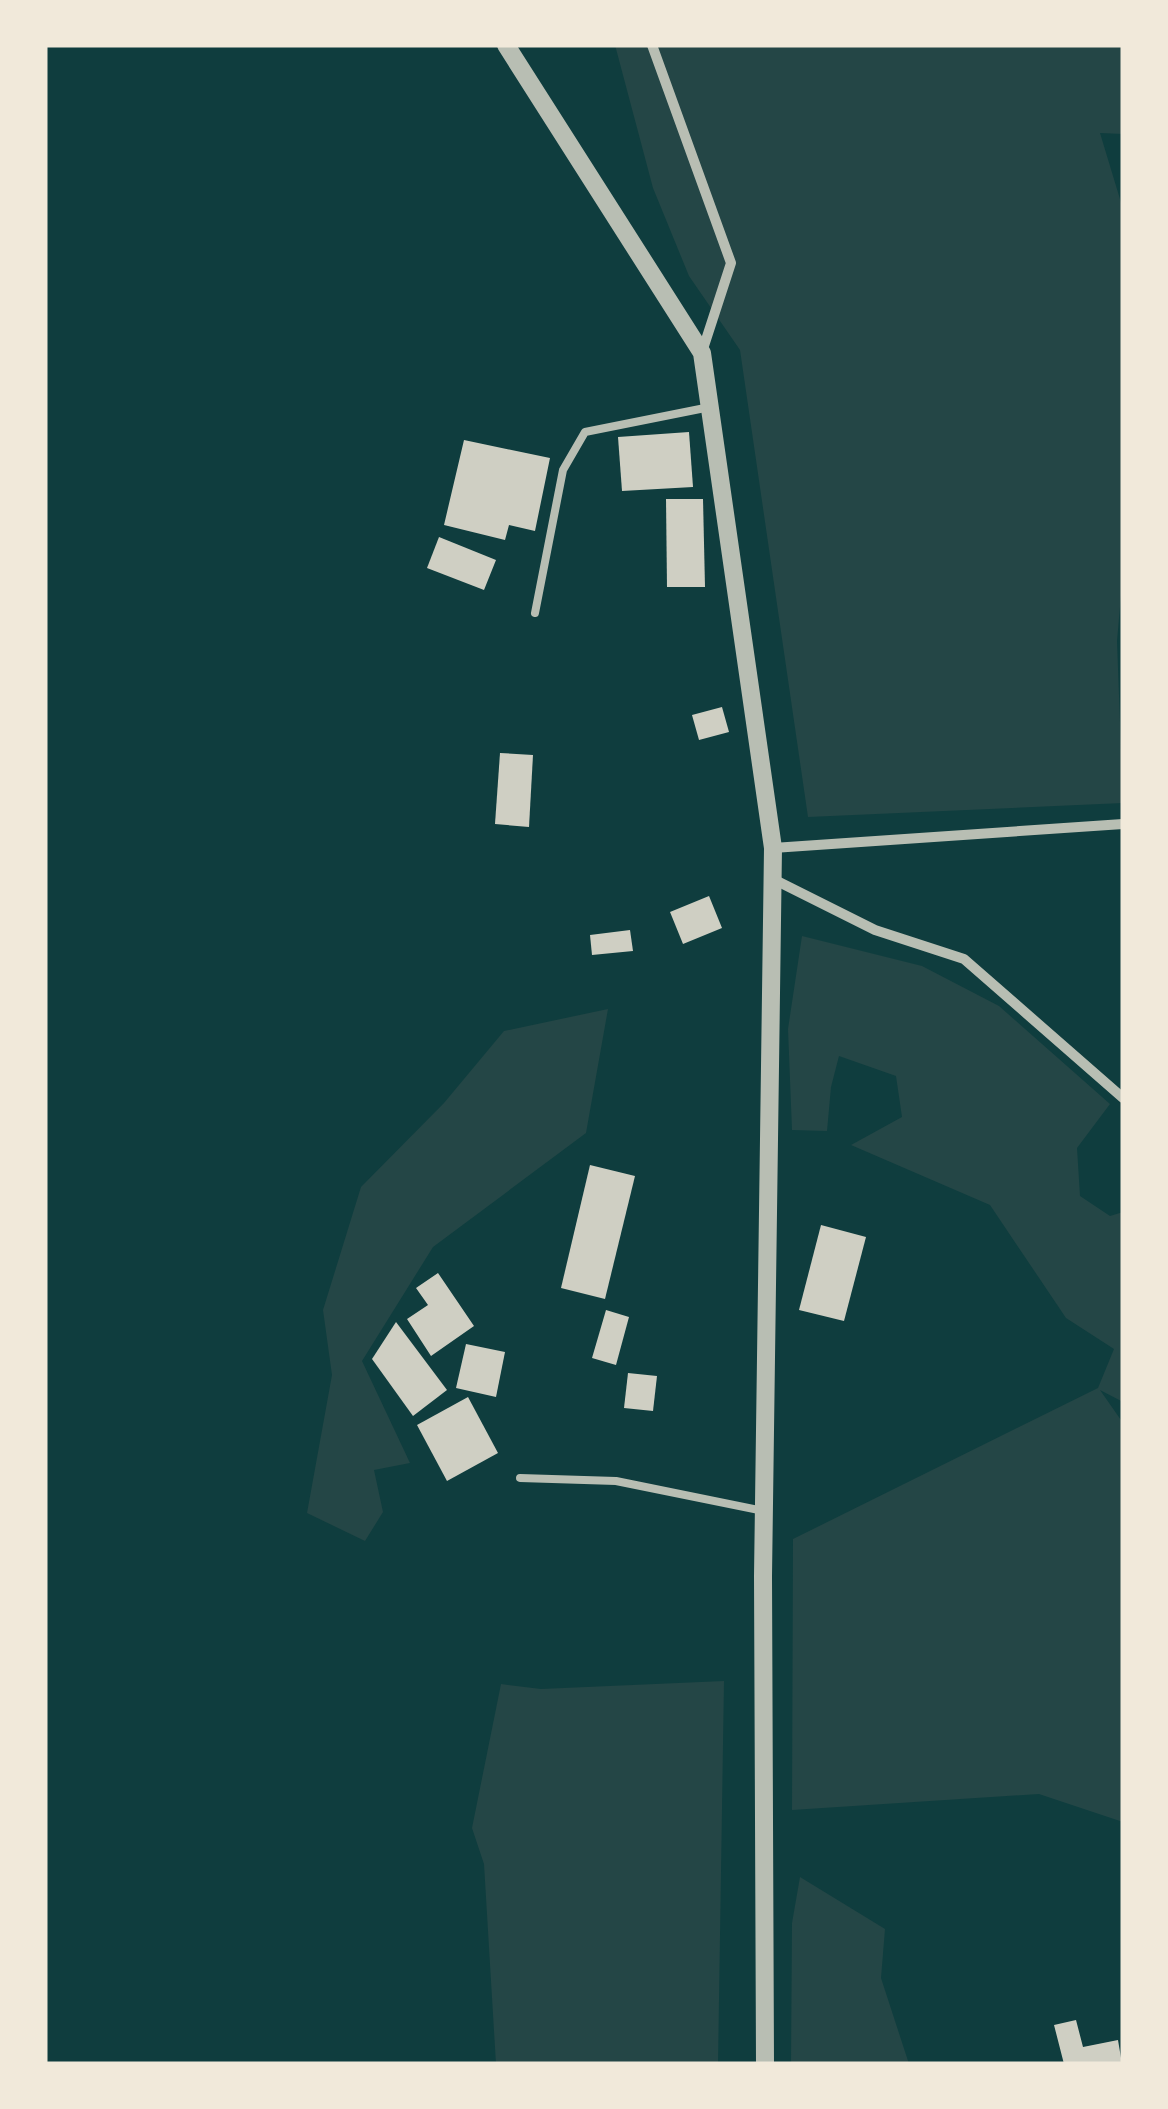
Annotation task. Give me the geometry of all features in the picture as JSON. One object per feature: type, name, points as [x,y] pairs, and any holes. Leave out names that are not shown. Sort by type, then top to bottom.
[{"type":"street","points":[[506,45],[702,353],[774,848],[764,1511],[765,2064]]},
{"type":"street","points":[[652,45],[731,263],[702,353]]},
{"type":"street","points":[[774,848],[1123,824]]},
{"type":"street","points":[[775,880],[874,930],[964,959],[1123,1098]]},
{"type":"lane","points":[[535,613],[562,470],[585,432],[710,407]]},
{"type":"lane","points":[[520,1478],[616,1481],[764,1511]]},
{"type":"shaded area","points":[[615,45],[1123,45],[1123,134],[1100,133],[1123,209],[1123,573],[1117,641],[1123,803],[808,817],[740,350],[689,276],[653,188]]},
{"type":"shaded area","points":[[802,936],[922,966],[999,1006],[1110,1104],[1077,1148],[1080,1196],[1110,1216],[1123,1212],[1123,1402],[1100,1390],[1123,1423],[1123,1822],[1039,1794],[792,1810],[793,1539],[1098,1388],[1114,1349],[1066,1318],[990,1205],[851,1145],[902,1117],[896,1076],[839,1056],[831,1087],[827,1131],[792,1130],[788,1029]]},
{"type":"shaded area","points":[[608,1009],[586,1133],[433,1247],[362,1361],[410,1463],[374,1470],[383,1512],[365,1541],[307,1513],[332,1375],[323,1310],[361,1187],[444,1103],[504,1031]]},
{"type":"shaded area","points":[[724,1681],[718,2064],[496,2064],[484,1864],[472,1828],[501,1684],[541,1689]]},
{"type":"shaded area","points":[[800,1877],[885,1929],[881,1978],[909,2064],[791,2064],[792,1923]]},
{"type":"building","points":[[689,432],[693,487],[622,491],[618,437]]},
{"type":"building","points":[[464,440],[550,458],[535,531],[509,525],[505,540],[444,525]]},
{"type":"building","points":[[666,499],[703,499],[705,587],[667,587]]},
{"type":"building","points":[[439,537],[496,560],[484,590],[427,568]]},
{"type":"building","points":[[722,707],[729,732],[699,740],[692,715]]},
{"type":"building","points":[[500,753],[533,755],[529,827],[495,824]]},
{"type":"building","points":[[709,896],[722,928],[683,944],[670,912]]},
{"type":"building","points":[[630,930],[633,951],[592,955],[590,935]]},
{"type":"building","points":[[590,1165],[635,1176],[605,1299],[561,1288]]},
{"type":"building","points":[[821,1225],[866,1237],[844,1321],[799,1310]]},
{"type":"building","points":[[438,1273],[474,1326],[431,1356],[407,1319],[428,1305],[416,1288]]},
{"type":"building","points":[[606,1310],[629,1317],[616,1365],[592,1358]]},
{"type":"building","points":[[396,1322],[447,1390],[413,1416],[372,1359]]},
{"type":"building","points":[[466,1344],[505,1352],[496,1397],[456,1388]]},
{"type":"building","points":[[628,1373],[657,1376],[653,1411],[624,1408]]},
{"type":"building","points":[[468,1397],[498,1453],[447,1481],[417,1425]]},
{"type":"building","points":[[1076,2020],[1083,2047],[1118,2040],[1122,2064],[1064,2064],[1054,2025]]}]
